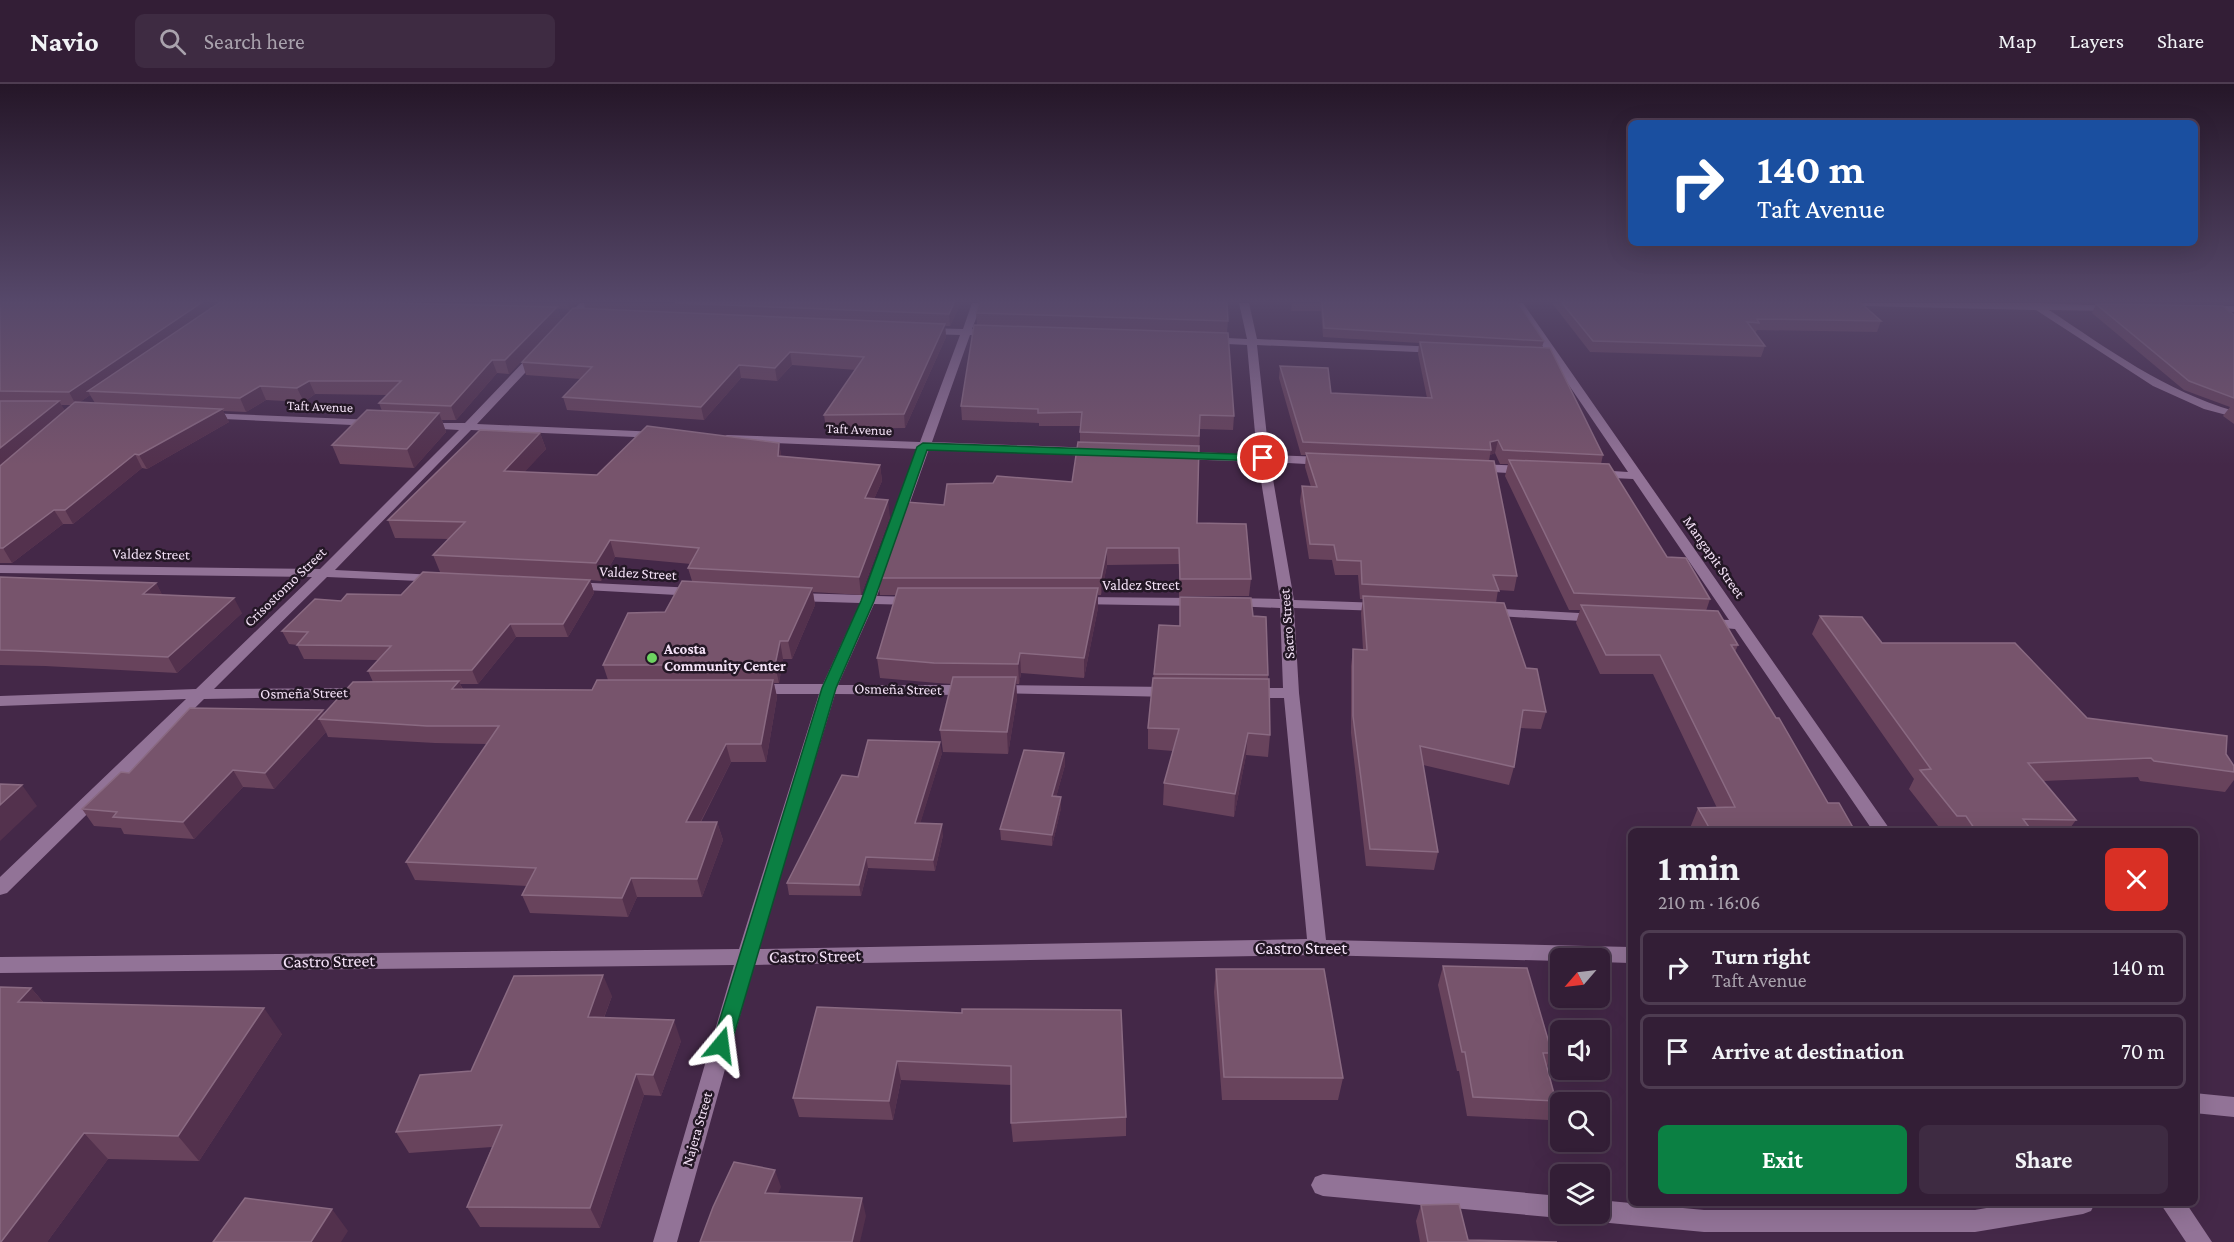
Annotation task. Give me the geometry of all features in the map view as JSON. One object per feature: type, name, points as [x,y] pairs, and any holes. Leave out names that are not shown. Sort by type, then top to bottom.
[{"type":"street","name":"Crisostomo Street","points":[[0,888],[323,573],[469,427],[534,357]]},
{"type":"street","name":"Najera Street","points":[[665,1242],[746,957],[829,688],[868,601],[956,357]]},
{"type":"street","name":"Sacro Street","points":[[1254,357],[1263,458],[1287,602],[1291,693],[1317,947]]},
{"type":"street","name":"Mangapit Street","points":[[1551,357],[1638,476],[1880,828]]},
{"type":"street","points":[[2117,357],[2176,395],[2202,406],[2234,414]]},
{"type":"street","name":"Taft Avenue","points":[[197,416],[386,424]]},
{"type":"street","points":[[410,425],[672,436]]},
{"type":"street","name":"Taft Avenue","points":[[720,438],[1111,453]]},
{"type":"street","points":[[1169,455],[1334,461]]},
{"type":"street","points":[[1462,467],[1544,471]]},
{"type":"street","points":[[1580,473],[1638,476]]},
{"type":"street","name":"Valdez Street","points":[[0,569],[323,573],[453,580]]},
{"type":"street","name":"Valdez Street","points":[[560,585],[714,593]]},
{"type":"street","points":[[785,597],[928,601]]},
{"type":"street","name":"Valdez Street","points":[[1059,602],[1287,602],[1394,608]]},
{"type":"street","points":[[1466,611],[1610,619]]},
{"type":"street","points":[[1693,623],[1741,625]]},
{"type":"street","name":"Osmeña Street","points":[[733,689],[1184,692]]},
{"type":"street","name":"Osmeña Street","points":[[0,701],[197,694],[376,693]]},
{"type":"street","points":[[1232,693],[1291,693]]},
{"type":"street","name":"Castro Street","points":[[0,965],[746,957],[1317,947],[1628,955]]},
{"type":"street","points":[[2198,1103],[2234,1107]]},
{"type":"street","points":[[1323,1185],[1550,1206]]},
{"type":"street","points":[[1610,1212],[1704,1221],[1975,1221],[2065,1206]]},
{"type":"street","points":[[2174,1206],[2200,1242]]},
{"type":"building","points":[[0,357],[121,357],[69,392],[0,391]]},
{"type":"building","points":[[139,357],[508,357],[505,360],[492,360],[451,406],[379,403],[401,381],[309,381],[297,388],[260,386],[240,398],[88,391]]},
{"type":"building","points":[[527,357],[785,357],[775,368],[739,365],[701,407],[563,397],[592,367],[522,362]]},
{"type":"building","points":[[864,357],[930,357],[904,414],[824,415]]},
{"type":"building","points":[[969,357],[1230,357],[1234,416],[1200,415],[1199,436],[1080,432],[1082,412],[1038,413],[1038,409],[961,406]]},
{"type":"building","points":[[1423,357],[1554,357],[1603,455],[1503,450],[1498,440],[1490,442],[1491,450],[1303,442],[1280,366],[1328,368],[1331,393],[1432,398]]},
{"type":"building","points":[[2160,357],[2234,357],[2234,398],[2189,381]]},
{"type":"building","points":[[0,401],[59,401],[0,448]]},
{"type":"building","points":[[75,402],[222,409],[139,455],[135,454],[65,510],[54,510],[0,548],[0,466]]},
{"type":"building","points":[[367,410],[439,413],[407,449],[332,445]]},
{"type":"building","points":[[647,426],[779,443],[778,456],[880,465],[865,498],[888,500],[859,577],[688,568],[699,548],[610,540],[596,563],[433,555],[465,522],[388,520],[480,430],[540,433],[504,471],[597,475]]},
{"type":"building","points":[[1078,442],[1199,446],[1197,523],[1246,524],[1251,579],[1180,579],[1179,548],[1107,548],[1101,578],[878,578],[906,502],[944,505],[947,484],[993,483],[997,476],[1072,482]]},
{"type":"building","points":[[1306,453],[1494,461],[1517,576],[1493,575],[1499,591],[1362,584],[1361,561],[1337,560],[1334,545],[1310,544],[1302,486],[1317,487]]},
{"type":"building","points":[[1509,460],[1609,464],[1667,557],[1686,558],[1710,599],[1574,593]]},
{"type":"building","points":[[423,572],[590,580],[563,624],[510,624],[472,670],[368,671],[391,646],[297,645],[308,632],[282,631],[315,599],[341,601],[347,594],[401,595]]},
{"type":"building","points":[[0,577],[156,583],[143,594],[234,598],[168,657],[0,650]]},
{"type":"building","points":[[682,581],[812,588],[788,641],[780,641],[775,665],[603,665],[628,613],[665,612]]},
{"type":"building","points":[[898,588],[1098,588],[1084,658],[1020,653],[1018,664],[934,663],[877,658]]},
{"type":"building","points":[[1363,596],[1504,603],[1526,668],[1537,669],[1546,712],[1523,710],[1514,767],[1420,746],[1438,852],[1370,849],[1353,716],[1353,649],[1367,650]]},
{"type":"building","points":[[1180,597],[1251,598],[1253,616],[1266,617],[1268,675],[1154,674],[1159,625],[1180,626]]},
{"type":"building","points":[[1581,605],[1718,611],[1738,645],[1731,645],[1776,718],[1779,718],[1828,803],[1839,803],[1853,828],[1709,828],[1698,808],[1735,807],[1660,655],[1606,655]]},
{"type":"building","points":[[1820,616],[1862,617],[1882,643],[2015,643],[2087,718],[2227,736],[2226,754],[2234,766],[2234,772],[2154,761],[2151,758],[2028,763],[2076,820],[2023,819],[2030,828],[1974,828],[1966,816],[1957,816],[1920,770],[1931,769]]},
{"type":"building","points":[[953,677],[1016,677],[1007,732],[940,730]]},
{"type":"building","points":[[1153,678],[1269,679],[1270,735],[1248,733],[1235,794],[1164,783],[1179,729],[1148,728]]},
{"type":"building","points":[[597,680],[773,680],[761,744],[726,744],[686,822],[717,822],[697,879],[631,878],[622,898],[522,895],[536,868],[406,862],[499,726],[427,726],[319,719],[353,682],[459,681],[452,689],[592,690]]},
{"type":"building","points":[[190,708],[323,710],[265,773],[233,770],[183,822],[113,817],[117,812],[82,809],[121,772],[129,773]]},
{"type":"building","points":[[868,740],[940,742],[915,823],[942,824],[933,860],[866,857],[859,885],[787,883],[842,775],[858,777]]},
{"type":"building","points":[[1024,750],[1064,753],[1052,796],[1061,797],[1052,835],[1000,829]]},
{"type":"building","points":[[0,784],[22,785],[0,805]]},
{"type":"building","points":[[1443,966],[1527,968],[1550,1046],[1550,1053],[1543,1053],[1554,1092],[1550,1092],[1550,1101],[1473,1097],[1465,1052],[1462,1052]]},
{"type":"building","points":[[1216,969],[1324,969],[1343,1078],[1224,1077]]},
{"type":"building","points":[[603,975],[588,1017],[674,1020],[653,1075],[636,1074],[590,1208],[467,1207],[502,1125],[396,1132],[420,1075],[471,1071],[514,976]]},
{"type":"building","points":[[0,987],[31,988],[18,1002],[264,1008],[178,1136],[84,1133],[0,1242]]},
{"type":"building","points":[[817,1007],[962,1013],[962,1009],[1121,1010],[1126,1117],[1011,1123],[1011,1066],[897,1061],[889,1101],[793,1098]]},
{"type":"building","points":[[734,1162],[775,1170],[765,1193],[862,1198],[852,1242],[700,1242]]},
{"type":"building","points":[[245,1198],[332,1209],[311,1242],[213,1242]]},
{"type":"building","points":[[1459,1204],[1468,1240],[1557,1242],[1428,1242],[1421,1205]]},
{"type":"place","name":"Acosta Community Center","points":[[652,658]]},
{"type":"route","points":[[721,1045],[829,688],[868,601],[923,447],[1263,458]]}]
